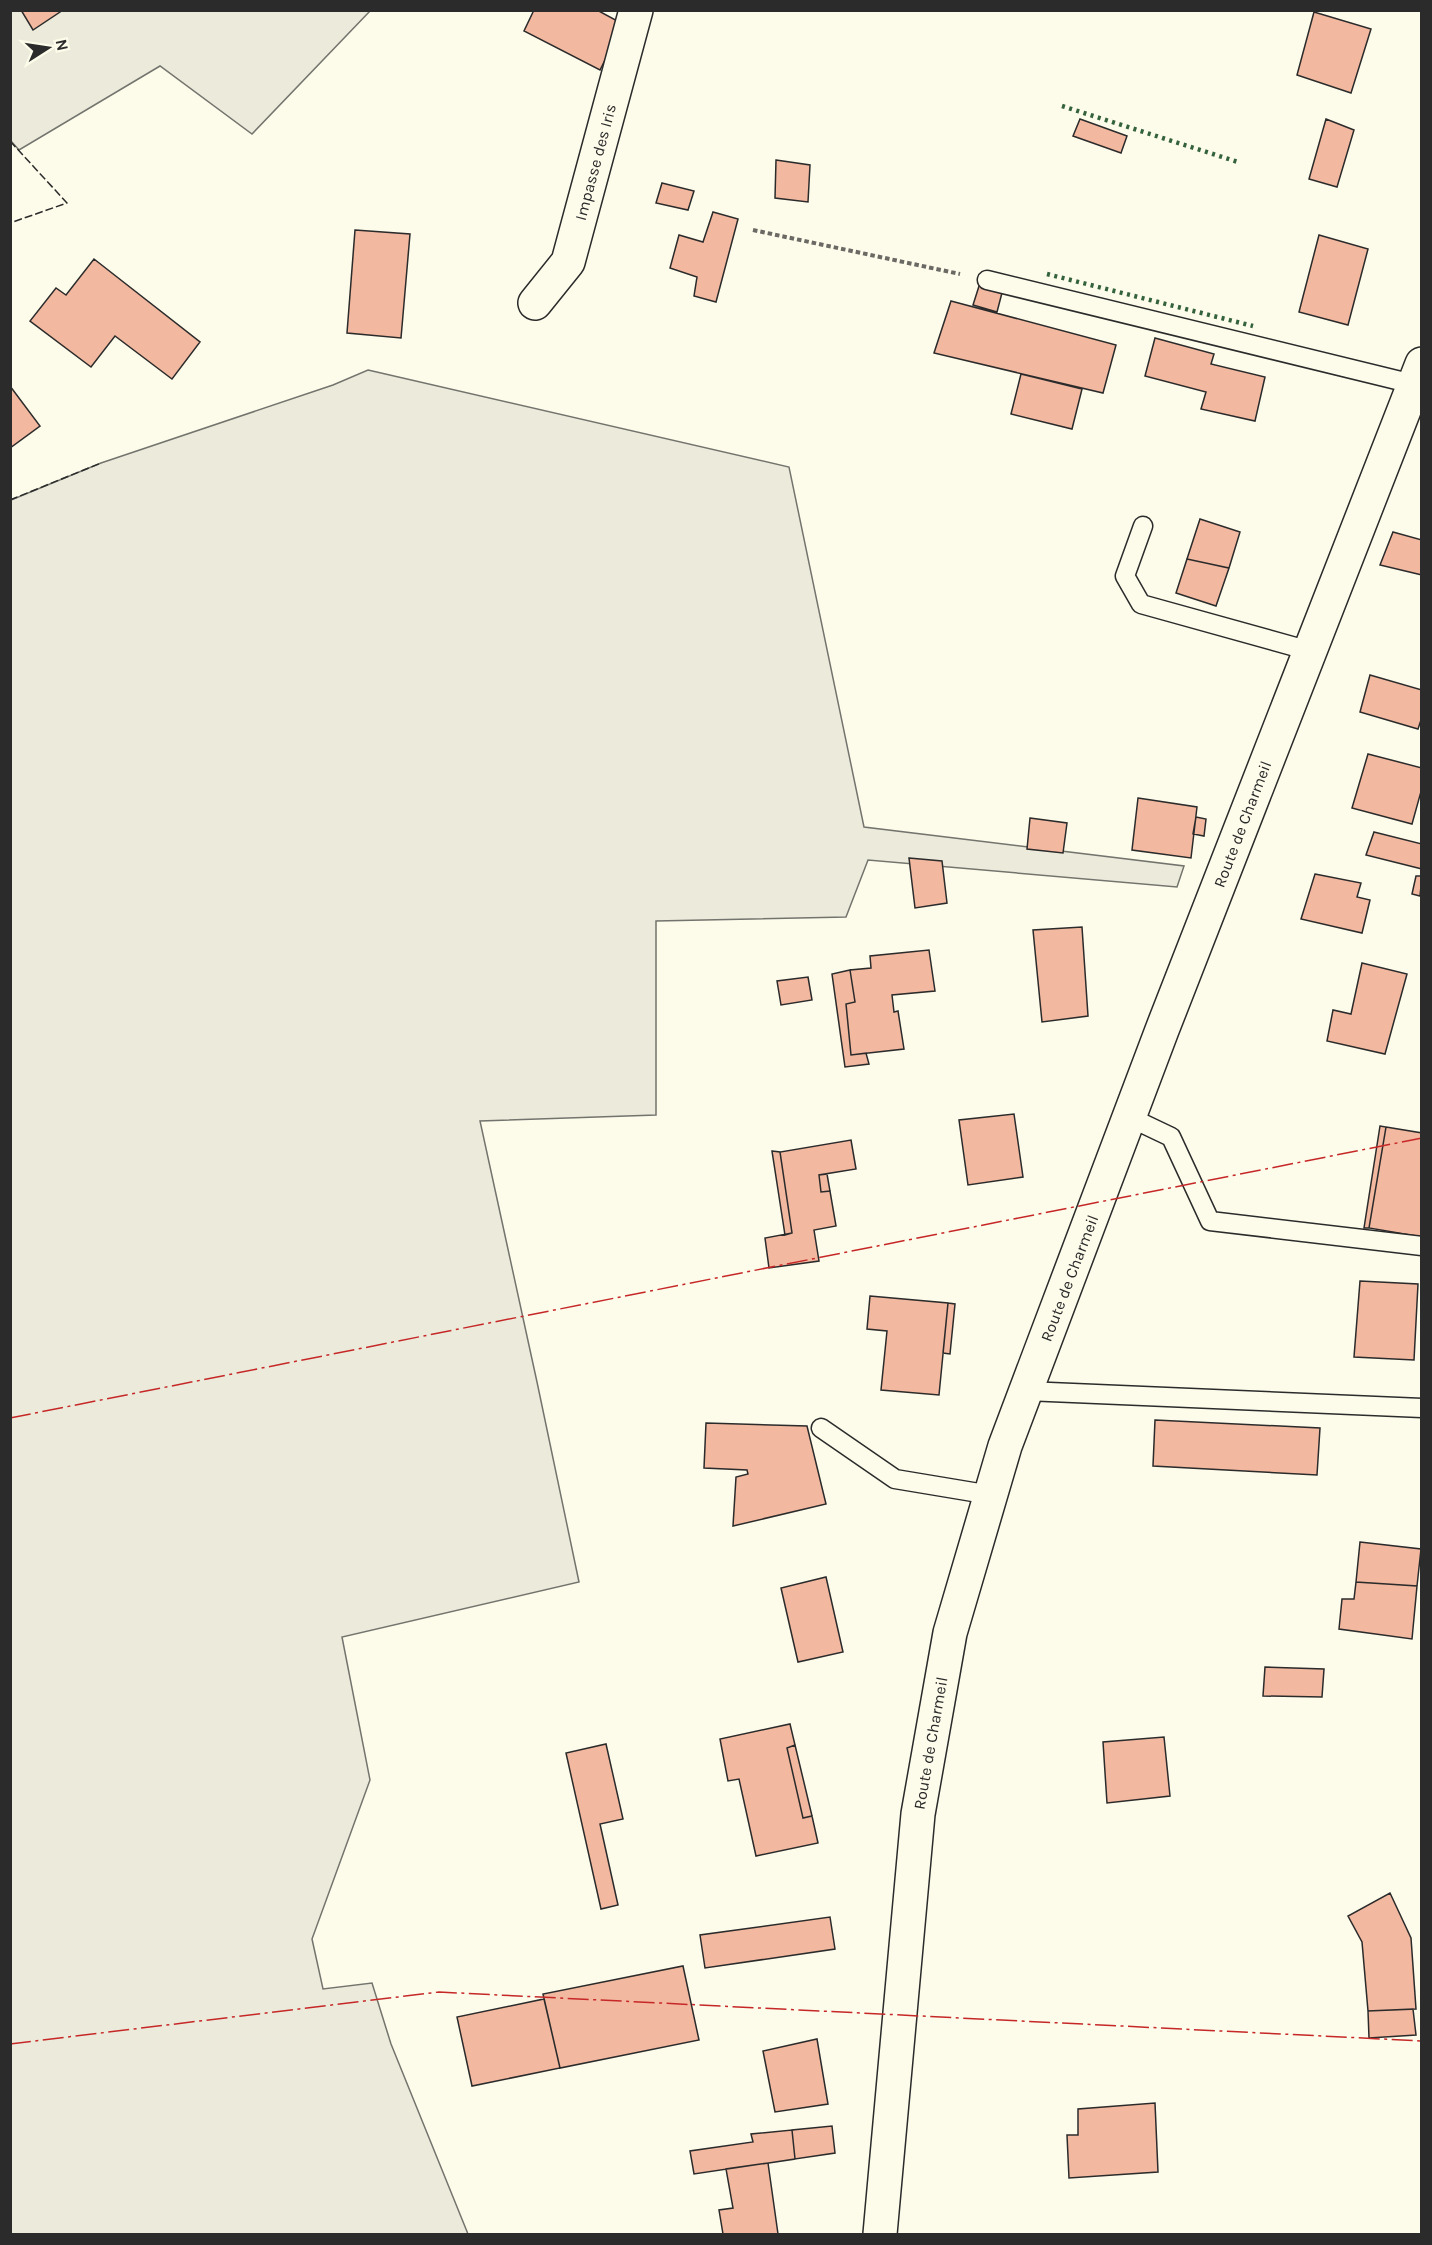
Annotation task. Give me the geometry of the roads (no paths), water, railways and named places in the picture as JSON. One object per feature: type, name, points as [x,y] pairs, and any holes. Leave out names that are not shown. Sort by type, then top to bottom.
[{"type":"main road","name":"Impasse des Iris","points":[[535,303],[568,262],[636,10]]},
{"type":"main road","name":"Route de Charmeil","points":[[880,2235],[918,1814],[950,1633],[1005,1446],[1129,1117],[1418,374]]},
{"type":"lane","points":[[987,280],[1418,374]]},
{"type":"lane","points":[[1143,526],[1125,576],[1141,604],[1310,651]]},
{"type":"lane","points":[[1129,1117],[1171,1137],[1210,1221],[1422,1246]]},
{"type":"lane","points":[[1026,1390],[1422,1408]]},
{"type":"lane","points":[[820,1428],[895,1479],[991,1495]]}]
